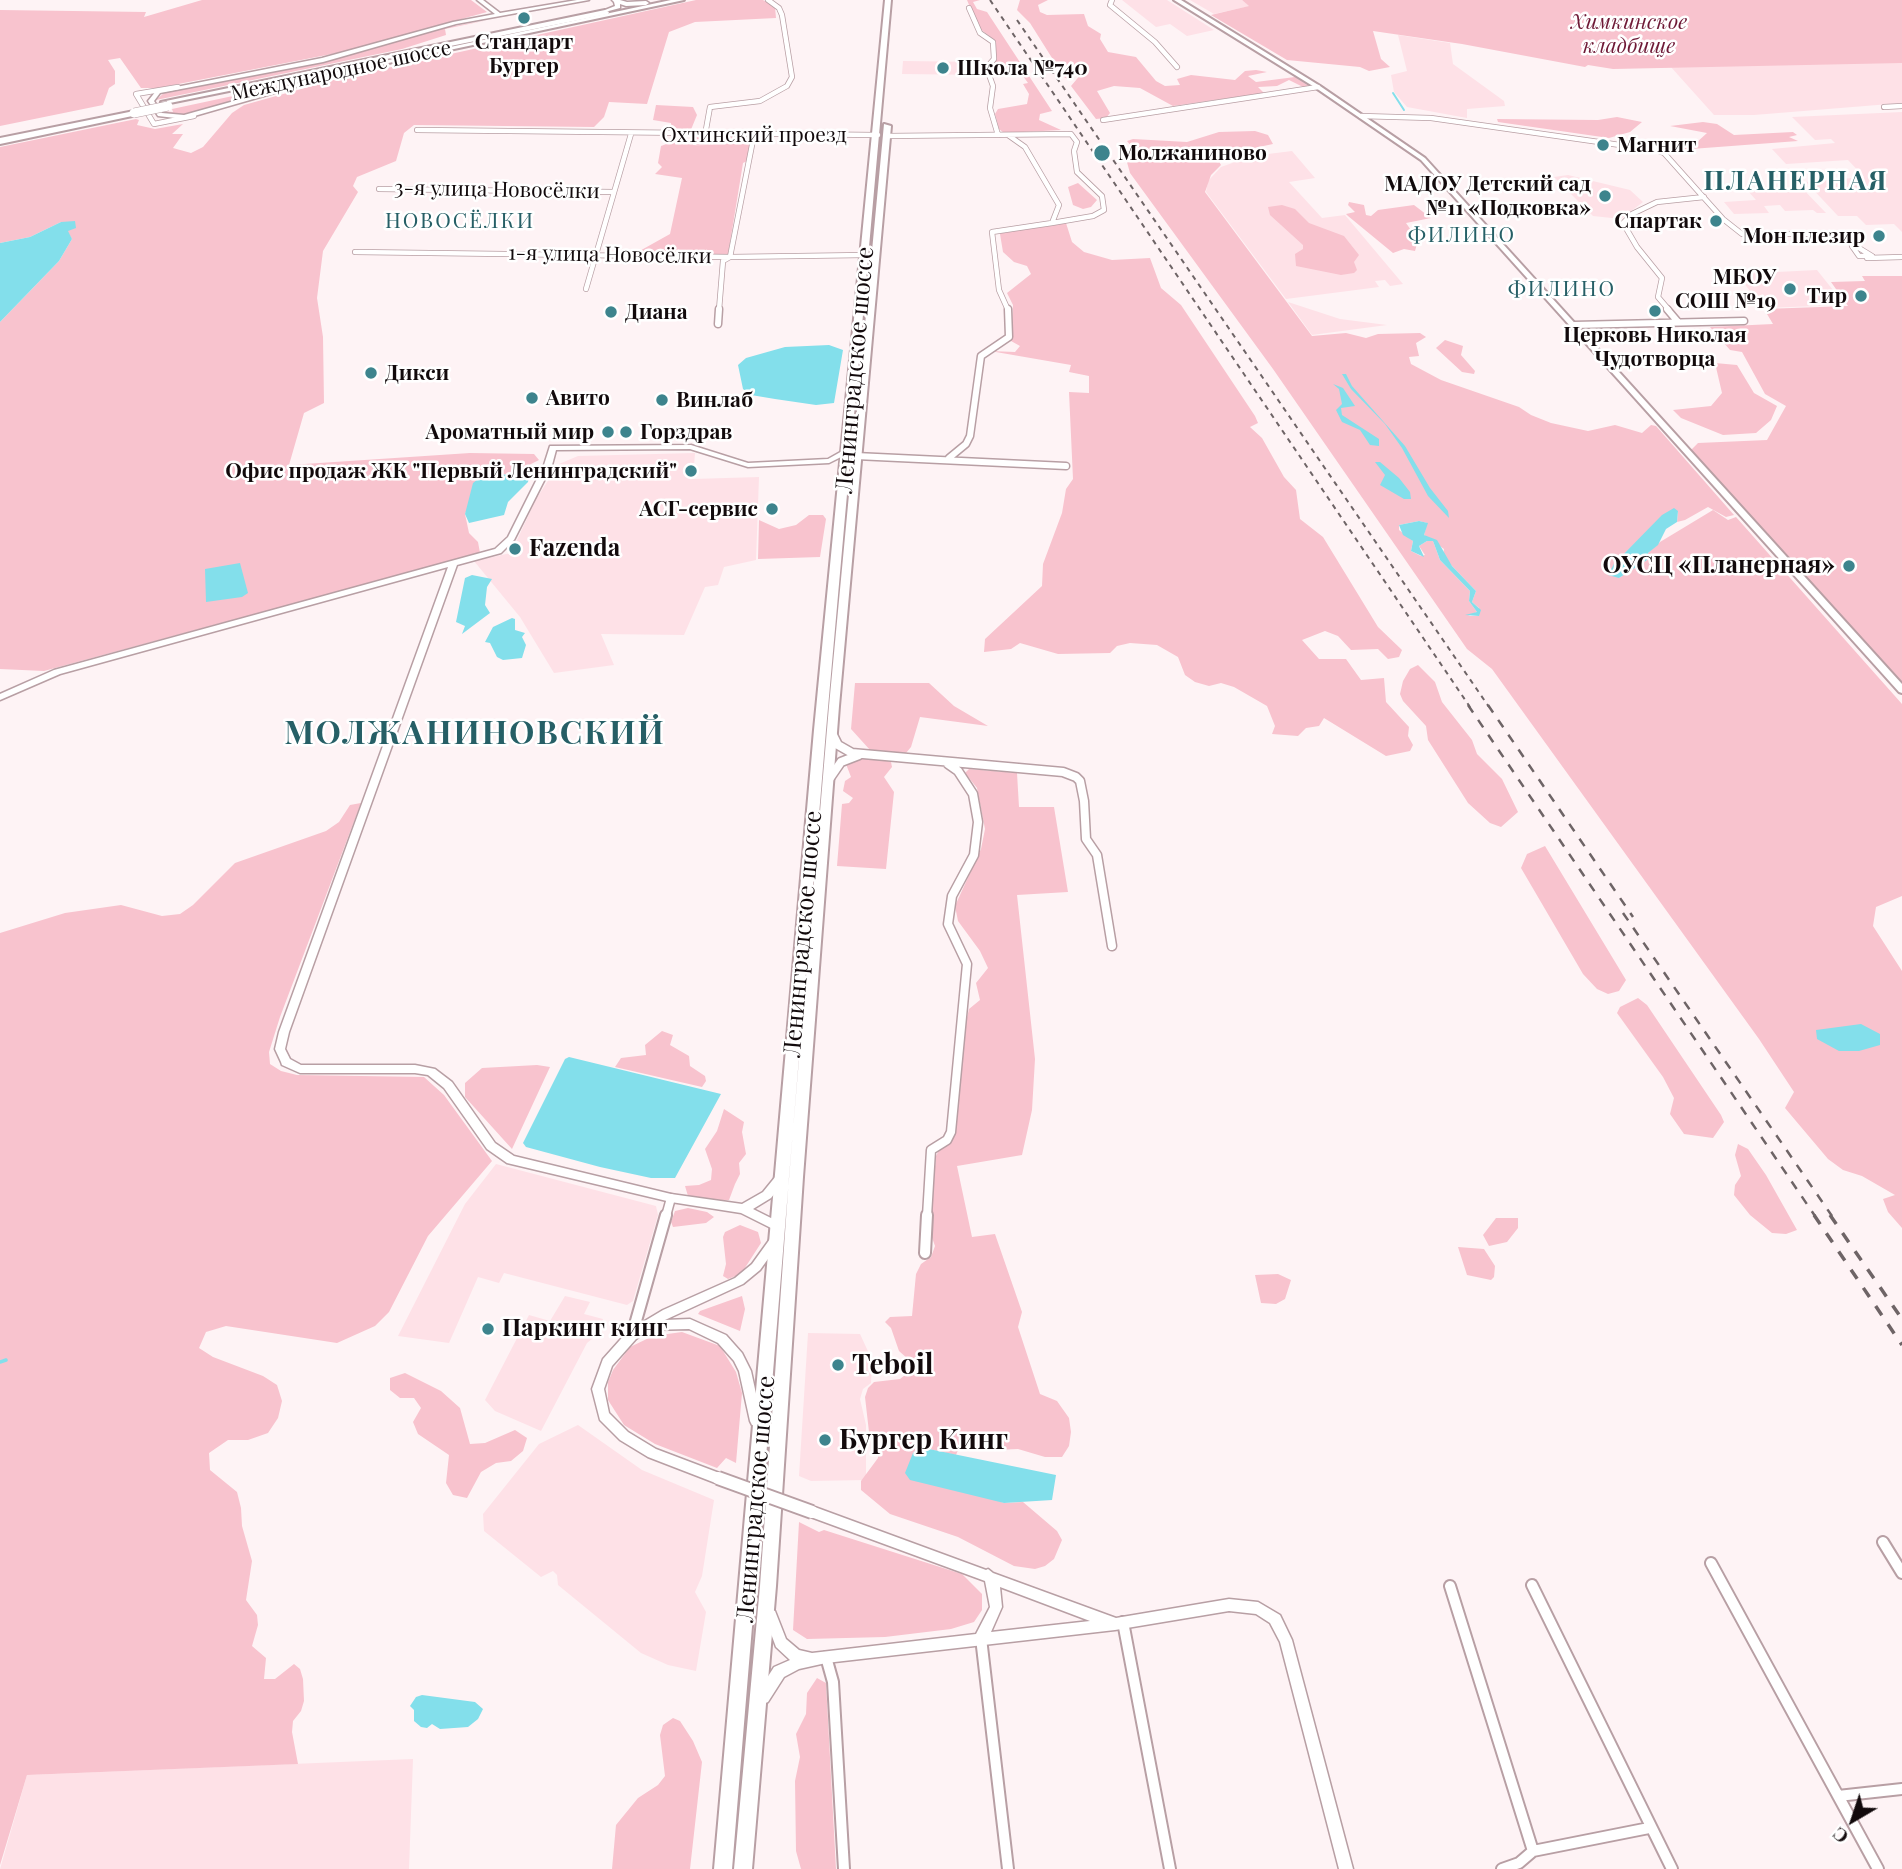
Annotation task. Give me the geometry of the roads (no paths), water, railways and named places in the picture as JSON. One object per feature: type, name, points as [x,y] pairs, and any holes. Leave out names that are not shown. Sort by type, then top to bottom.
[{"type":"highway","name":"Международное шоссе","points":[[0,139],[661,0]]},
{"type":"highway","name":"Международное шоссе","points":[[167,104],[681,0]]},
{"type":"highway","points":[[879,0],[887,12]]},
{"type":"highway","name":"Ленинградское шоссе","points":[[743,1869],[768,1586],[865,255],[882,135],[888,0]]},
{"type":"highway","name":"Ленинградское шоссе","points":[[723,1869],[845,470],[851,454],[896,0]]},
{"type":"main road","points":[[1177,0],[1318,87],[1423,159],[1902,690]]},
{"type":"street","points":[[480,0],[499,15]]},
{"type":"street","points":[[365,66],[166,124],[154,124],[136,94],[323,60],[422,31],[586,0]]},
{"type":"street","points":[[705,135],[710,107],[760,101],[787,86],[792,77],[782,15],[779,8],[768,0]]},
{"type":"street","points":[[1112,0],[1110,5],[1155,42],[1177,67]]},
{"type":"street","points":[[616,1],[626,4],[646,3]]},
{"type":"street","points":[[606,12],[618,6],[616,1]]},
{"type":"street","points":[[969,8],[980,33],[993,42],[994,59],[988,72],[993,86],[990,108],[998,135]]},
{"type":"street","points":[[178,87],[153,95],[151,101],[157,112],[170,118],[195,116]]},
{"type":"street","points":[[1103,120],[1318,87]]},
{"type":"street","points":[[1884,107],[1902,106]]},
{"type":"street","points":[[1362,116],[1431,118],[1664,153],[1742,234],[1839,235],[1870,256]]},
{"type":"street","name":"Охтинский проезд","points":[[418,130],[705,135],[1008,135],[1064,132],[1076,139],[1077,172],[1102,196],[1104,210],[1093,216],[1052,223]]},
{"type":"street","points":[[586,289],[631,134]]},
{"type":"street","points":[[718,324],[723,261],[730,257],[754,135]]},
{"type":"street","points":[[949,458],[966,444],[970,436],[981,356],[1009,337],[1008,304],[999,290],[992,232],[1052,223],[1059,205],[1025,147],[1008,135]]},
{"type":"street","name":"3-я улица Новосёлки","points":[[379,189],[614,192]]},
{"type":"street","points":[[1678,322],[1658,297],[1662,278],[1637,247],[1623,223],[1632,214],[1657,202],[1704,197]]},
{"type":"street","points":[[1852,246],[1855,253]]},
{"type":"street","points":[[1855,253],[1863,250]]},
{"type":"street","name":"1-я улица Новосёлки","points":[[355,253],[730,257],[865,255]]},
{"type":"street","points":[[1855,253],[1881,258],[1902,257]]},
{"type":"street","points":[[1574,325],[1744,321]]},
{"type":"street","points":[[0,697],[57,672],[498,551],[508,543],[548,465],[553,449],[691,447],[748,465],[829,461],[851,454],[1066,466]]},
{"type":"street","points":[[829,461],[845,470]]},
{"type":"street","points":[[453,565],[384,761],[321,926],[280,1049],[286,1062],[300,1069],[415,1069],[431,1072],[448,1085],[491,1146],[511,1160],[671,1198],[743,1209],[779,1230],[764,1257],[739,1282],[667,1313],[636,1332],[614,1352],[602,1374],[598,1389],[604,1416],[613,1427],[637,1445],[718,1478],[1119,1623]]},
{"type":"street","points":[[832,733],[841,747],[862,755],[1063,772],[1080,781],[1086,839],[1097,855],[1112,946]]},
{"type":"street","points":[[828,781],[838,765],[862,755]]},
{"type":"street","points":[[925,1254],[932,1150],[947,1140],[951,1132],[967,964],[948,924],[952,896],[974,855],[978,822],[974,794],[958,771],[948,764]]},
{"type":"street","points":[[743,1209],[767,1195],[784,1172]]},
{"type":"street","points":[[636,1332],[671,1198]]},
{"type":"street","points":[[636,1332],[669,1323],[690,1324],[712,1332],[731,1348],[750,1387],[760,1456]]},
{"type":"street","points":[[1884,1542],[1902,1573]]},
{"type":"street","points":[[1711,1563],[1878,1869]]},
{"type":"street","points":[[988,1575],[993,1586],[996,1607],[981,1638],[1008,1869]]},
{"type":"street","points":[[1532,1585],[1649,1828],[1672,1869]]},
{"type":"street","points":[[768,1586],[771,1619],[781,1643],[796,1656],[826,1657]]},
{"type":"street","points":[[1450,1586],[1533,1851]]},
{"type":"street","points":[[757,1721],[764,1692],[779,1672],[797,1663],[826,1657],[1119,1623],[1245,1605],[1267,1613],[1281,1628],[1346,1869]]},
{"type":"street","points":[[1119,1623],[1170,1869]]},
{"type":"street","points":[[826,1657],[833,1682],[844,1869]]},
{"type":"street","points":[[1838,1796],[1902,1789]]},
{"type":"street","points":[[1502,1869],[1519,1863],[1533,1851],[1649,1828]]},
{"type":"water","points":[[75,221],[76,228],[68,231],[72,239],[59,261],[0,322],[0,243],[30,237],[61,222]]},
{"type":"water","points":[[829,345],[843,350],[834,403],[816,405],[775,399],[751,395],[743,389],[738,365],[746,358],[785,347]]},
{"type":"water","points":[[1342,374],[1346,374],[1352,386],[1405,446],[1430,488],[1448,511],[1449,518],[1428,496],[1402,448],[1385,424],[1351,389]]},
{"type":"water","points":[[1333,384],[1343,388],[1355,406],[1341,408],[1342,415],[1379,439],[1379,446],[1370,445],[1360,430],[1342,422],[1336,410],[1342,404],[1339,389]]},
{"type":"water","points":[[1375,462],[1380,462],[1399,478],[1410,492],[1411,499],[1404,499],[1380,485],[1385,475]]},
{"type":"water","points":[[530,473],[528,482],[508,502],[504,515],[469,523],[465,514],[473,483],[482,476]]},
{"type":"water","points":[[1674,508],[1678,511],[1677,522],[1666,529],[1658,545],[1648,553],[1647,560],[1619,578],[1608,575],[1614,564],[1662,515]]},
{"type":"water","points":[[1419,521],[1428,523],[1424,535],[1437,540],[1452,566],[1476,591],[1472,602],[1481,610],[1479,616],[1465,615],[1477,612],[1469,601],[1470,591],[1440,560],[1433,541],[1419,546],[1424,557],[1411,551],[1413,541],[1403,535],[1399,525]]},
{"type":"water","points":[[240,563],[248,593],[242,597],[206,602],[205,569]]},
{"type":"water","points":[[472,575],[492,579],[487,587],[485,605],[490,613],[462,634],[465,626],[456,622],[465,578]]},
{"type":"water","points":[[515,619],[515,630],[525,633],[522,637],[526,645],[522,658],[503,660],[497,657],[490,643],[485,642],[493,627]]},
{"type":"water","points":[[1861,1024],[1880,1034],[1880,1045],[1859,1051],[1839,1051],[1817,1039],[1816,1030]]},
{"type":"water","points":[[569,1057],[721,1094],[675,1178],[651,1178],[526,1147],[523,1143],[565,1059]]},
{"type":"water","points":[[919,1447],[1056,1475],[1052,1500],[1004,1503],[910,1480],[905,1473],[913,1453]]},
{"type":"water","points":[[422,1695],[475,1702],[483,1709],[478,1719],[468,1727],[440,1729],[432,1724],[427,1728],[421,1727],[414,1721],[414,1710],[410,1706],[416,1697]]},
{"type":"waterway","points":[[1393,93],[1404,110]]},
{"type":"waterway","points":[[0,1362],[6,1360]]},
{"type":"railway","points":[[990,0],[1470,707]]},
{"type":"railway","points":[[1017,20],[1489,707]]},
{"type":"railway","points":[[1468,705],[1815,1216]]},
{"type":"railway","points":[[1488,705],[1633,917]]},
{"type":"railway","points":[[1623,913],[1832,1216]]},
{"type":"railway","points":[[1814,1215],[1902,1345]]},
{"type":"railway","points":[[1830,1215],[1902,1319]]},
{"type":"place","name":"Стандарт Бургер","points":[[524,18]]},
{"type":"place","name":"Школа №740","points":[[943,68]]},
{"type":"place","name":"Магнит","points":[[1603,145]]},
{"type":"place","name":"Молжаниново","points":[[1102,153]]},
{"type":"place","name":"МАДОУ Детский сад №11 «Подковка»","points":[[1605,196]]},
{"type":"place","name":"Спартак","points":[[1716,221]]},
{"type":"place","name":"Мон плезир","points":[[1879,236]]},
{"type":"place","name":"МБОУ СОШ №19","points":[[1790,289]]},
{"type":"place","name":"Тир","points":[[1861,296]]},
{"type":"place","name":"Церковь Николая Чудотворца","points":[[1655,311]]},
{"type":"place","name":"Диана","points":[[611,312]]},
{"type":"place","name":"Дикси","points":[[371,373]]},
{"type":"place","name":"Авито","points":[[532,398]]},
{"type":"place","name":"Винлаб","points":[[662,400]]},
{"type":"place","name":"Ароматный мир","points":[[608,432]]},
{"type":"place","name":"Горздрав","points":[[626,432]]},
{"type":"place","name":"Офис продаж ЖК \"Первый Ленинградский\"","points":[[691,471]]},
{"type":"place","name":"АСГ-сервис","points":[[772,509]]},
{"type":"place","name":"Fazenda","points":[[515,549]]},
{"type":"place","name":"ОУСЦ «Планерная»","points":[[1849,566]]},
{"type":"place","name":"Паркинг кинг","points":[[488,1329]]},
{"type":"place","name":"Teboil","points":[[838,1365]]},
{"type":"place","name":"Бургер Кинг","points":[[825,1440]]},
{"type":"district","name":"ПЛАНЕРНАЯ","points":[[1796,182]]},
{"type":"district","name":"НОВОСЁЛКИ","points":[[460,221]]},
{"type":"district","name":"ФИЛИНО","points":[[1462,235]]},
{"type":"district","name":"ФИЛИНО","points":[[1562,289]]},
{"type":"district","name":"МОЛЖАНИНОВСКИЙ","points":[[475,734]]},
{"type":"park label","name":"Химкинское кладбище","points":[[1629,34]]}]
